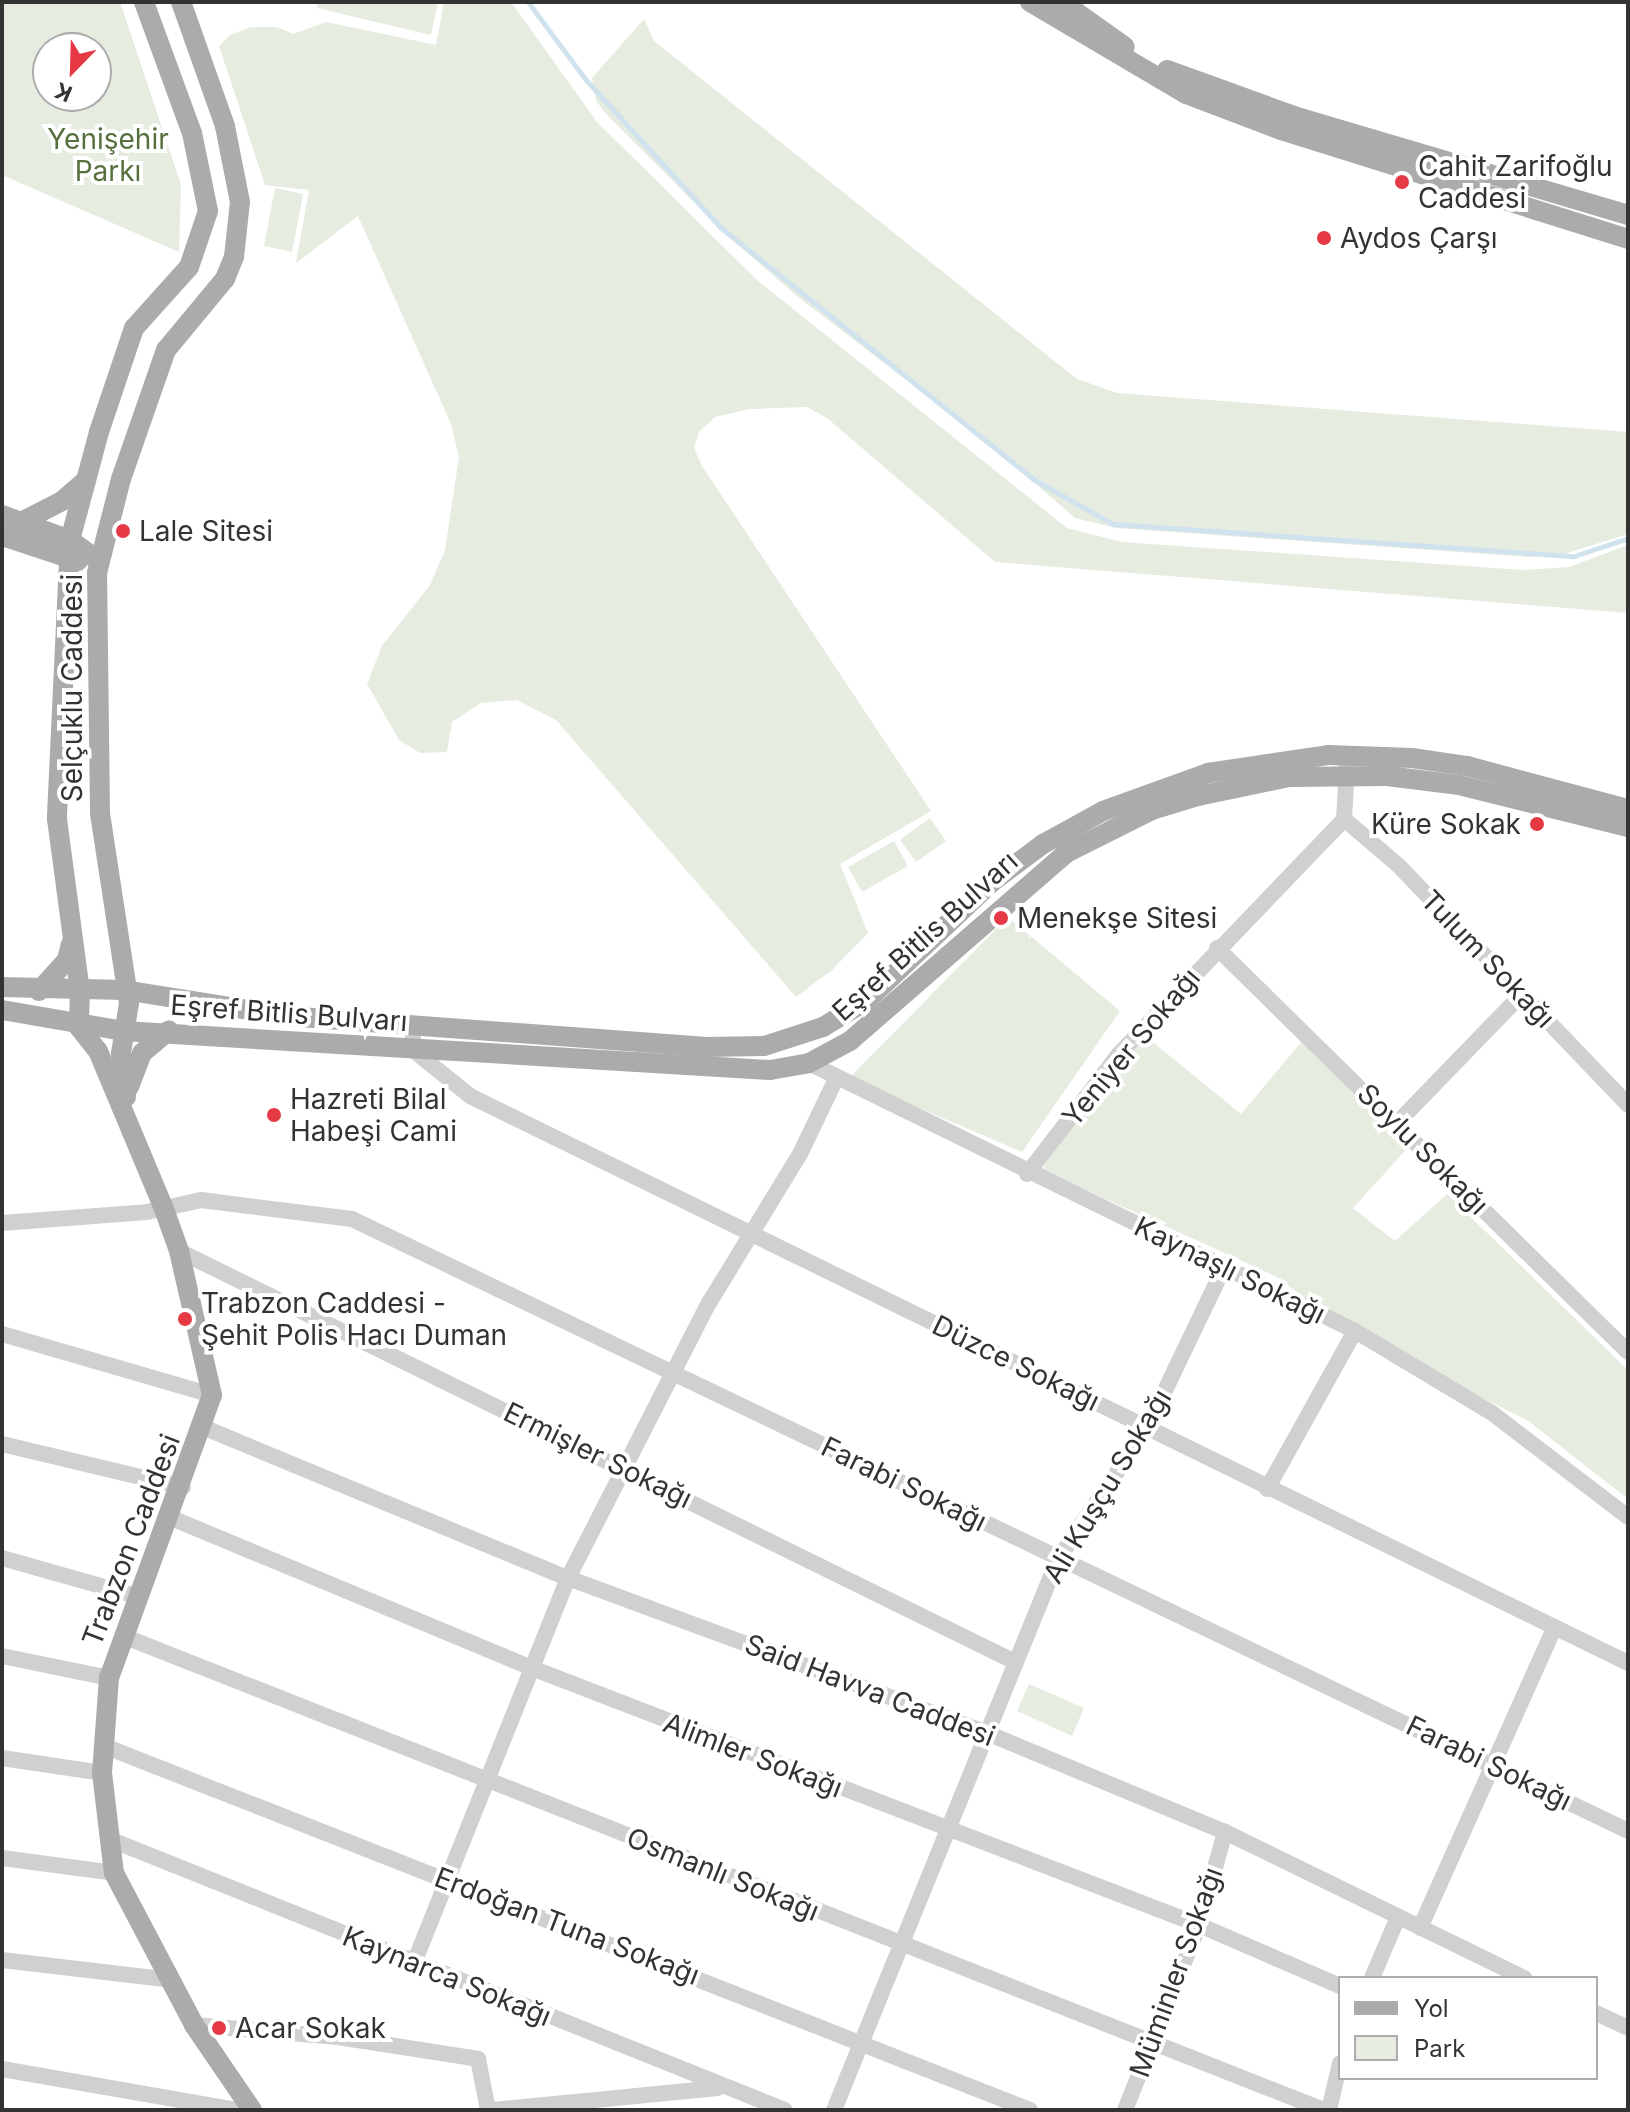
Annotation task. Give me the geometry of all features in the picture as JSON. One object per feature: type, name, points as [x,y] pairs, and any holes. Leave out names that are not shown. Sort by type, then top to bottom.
[{"type":"main road","name":"Selçuklu Caddesi","points":[[79,1027],[80,991],[57,819],[68,551],[86,480],[134,328],[189,267],[208,211],[192,133],[144,2]]},
{"type":"main road","name":"Selçuklu Caddesi","points":[[131,1126],[123,1031],[129,1015],[100,813],[99,561],[121,479],[166,350],[213,300],[234,257],[240,202],[225,126],[181,2]]},
{"type":"main road","points":[[1030,2],[1186,94],[1281,130],[1628,239]]},
{"type":"main road","points":[[1062,2],[1120,44],[1180,77],[1628,215]]},
{"type":"main road","points":[[12,519],[62,501],[86,480]]},
{"type":"main road","points":[[12,519],[68,551]]},
{"type":"main road","points":[[2,536],[99,561]]},
{"type":"main road","name":"Eşref Bitlis Bulvarı","points":[[2,987],[39,991],[124,990],[286,1016],[704,1047],[786,1042],[866,1001],[992,882],[1043,844],[1103,811],[1208,773],[1347,765],[1467,766],[1628,809]]},
{"type":"main road","name":"Eşref Bitlis Bulvarı","points":[[2,1010],[79,1027],[123,1031],[169,1030],[413,1050],[770,1070],[809,1063],[882,1017],[1043,868],[1104,832],[1152,810],[1235,787],[1347,765],[1459,785],[1628,827]]},
{"type":"main road","points":[[39,991],[67,960],[72,940]]},
{"type":"main road","name":"Trabzon Caddesi","points":[[79,1027],[98,1051],[164,1209],[179,1251],[212,1395],[205,1428],[136,1596],[109,1678],[102,1773],[114,1873],[194,2025],[252,2110]]},
{"type":"main road","points":[[131,1126],[131,1071],[142,1053],[169,1030]]},
{"type":"street","points":[[1344,819],[1347,765]]},
{"type":"street","name":"Yeniyer Sokağı","points":[[1027,1174],[1119,1054],[1217,948],[1344,819]]},
{"type":"street","name":"Tulum Sokağı","points":[[1344,819],[1399,866],[1628,1105]]},
{"type":"street","name":"Soylu Sokağı","points":[[1217,948],[1628,1352]]},
{"type":"street","points":[[1397,1123],[1522,994]]},
{"type":"street","points":[[413,1025],[413,1050]]},
{"type":"street","name":"Düzce Sokağı","points":[[413,1050],[470,1096],[752,1238],[1147,1428],[1553,1630],[1628,1663]]},
{"type":"street","name":"Kaynaşlı Sokağı","points":[[809,1063],[1027,1174],[1225,1265],[1355,1331],[1492,1413],[1628,1517]]},
{"type":"street","points":[[414,1963],[489,1781],[529,1667],[568,1578],[709,1303],[752,1238],[836,1079]]},
{"type":"street","name":"Farabi Sokağı","points":[[2,1223],[164,1209],[201,1200],[352,1219],[1628,1831]]},
{"type":"street","name":"Ermişler Sokağı","points":[[179,1251],[1015,1662]]},
{"type":"street","name":"Ali Kuşçu Sokağı","points":[[834,2110],[1058,1559],[1147,1428],[1225,1265]]},
{"type":"street","points":[[1267,1489],[1355,1331]]},
{"type":"street","points":[[2,1334],[212,1395]]},
{"type":"street","name":"Said Havva Caddesi","points":[[205,1428],[568,1578],[987,1733],[1225,1832],[1520,1976]]},
{"type":"street","points":[[2,1444],[183,1487]]},
{"type":"street","name":"Alimler Sokağı","points":[[169,1517],[529,1667],[1199,1925],[1338,1985]]},
{"type":"street","points":[[2,1558],[136,1596]]},
{"type":"street","points":[[1420,1928],[1553,1630]]},
{"type":"street","name":"Osmanlı Sokağı","points":[[123,1636],[1326,2110]]},
{"type":"street","points":[[2,1656],[109,1678]]},
{"type":"street","name":"Erdoğan Tuna Sokağı","points":[[104,1746],[862,2041],[1030,2110]]},
{"type":"street","points":[[2,1758],[102,1773]]},
{"type":"street","name":"Müminler Sokağı","points":[[1125,2110],[1199,1925],[1225,1832]]},
{"type":"street","name":"Kaynarca Sokağı","points":[[109,1839],[723,2088],[785,2110]]},
{"type":"street","points":[[2,1858],[114,1873]]},
{"type":"street","points":[[1373,1976],[1398,1917]]},
{"type":"street","points":[[2,1960],[171,1980]]},
{"type":"street","points":[[1598,2014],[1628,2028]]},
{"type":"street","points":[[194,2025],[338,2037],[478,2059],[490,2110],[723,2088]]},
{"type":"street","points":[[2,2069],[237,2110]]},
{"type":"street","points":[[1326,2110],[1338,2070]]},
{"type":"green space","name":"Yenişehir Parkı","points":[[2,2],[120,2],[181,185],[179,252],[2,175]]},
{"type":"green space","points":[[318,2],[438,2],[431,35],[317,8]]},
{"type":"green space","points":[[444,2],[511,2],[597,122],[758,281],[1067,528],[1122,542],[1523,570],[1569,567],[1628,545],[1628,613],[995,562],[827,418],[807,407],[750,409],[715,417],[699,432],[694,448],[702,466],[931,811],[840,864],[868,933],[832,970],[796,997],[556,720],[517,700],[481,703],[452,722],[447,752],[420,753],[399,740],[367,684],[382,646],[430,585],[445,550],[459,457],[451,424],[358,216],[296,263],[309,190],[265,185],[219,46],[230,35],[251,27],[277,27],[293,34],[326,22],[436,45]]},
{"type":"green space","points":[[644,19],[654,41],[1077,379],[1117,393],[1628,432],[1628,534],[1564,554],[1529,557],[1116,528],[1075,518],[990,444],[798,297],[727,235],[608,116],[596,101],[592,78]]},
{"type":"green space","points":[[275,188],[303,194],[292,252],[264,246]]},
{"type":"green space","points":[[930,818],[946,841],[916,862],[900,840]]},
{"type":"green space","points":[[894,841],[908,866],[862,892],[848,867]]},
{"type":"green space","points":[[1008,917],[1120,1011],[1022,1152],[849,1078]]},
{"type":"green space","points":[[1138,1030],[1241,1114],[1303,1040],[1406,1150],[1353,1208],[1395,1241],[1447,1194],[1628,1370],[1628,1499],[1527,1420],[1356,1335],[1275,1276],[1042,1170],[1071,1119]]},
{"type":"green space","points":[[1029,1684],[1084,1708],[1072,1736],[1017,1711]]},
{"type":"waterway","points":[[528,2],[586,80],[720,227],[1033,479],[1113,524],[1574,556],[1628,538]]},
{"type":"place","name":"Cahit Zarifoğlu Caddesi","points":[[1402,182]]},
{"type":"place","name":"Aydos Çarşı","points":[[1324,238]]},
{"type":"place","name":"Lale Sitesi","points":[[123,531]]},
{"type":"place","name":"Küre Sokak","points":[[1537,824]]},
{"type":"place","name":"Menekşe Sitesi","points":[[1001,918]]},
{"type":"place","name":"Hazreti Bilal Habeşi Cami","points":[[274,1115]]},
{"type":"place","name":"Trabzon Caddesi - Şehit Polis Hacı Duman","points":[[185,1319]]},
{"type":"place","name":"Acar Sokak","points":[[219,2028]]}]
